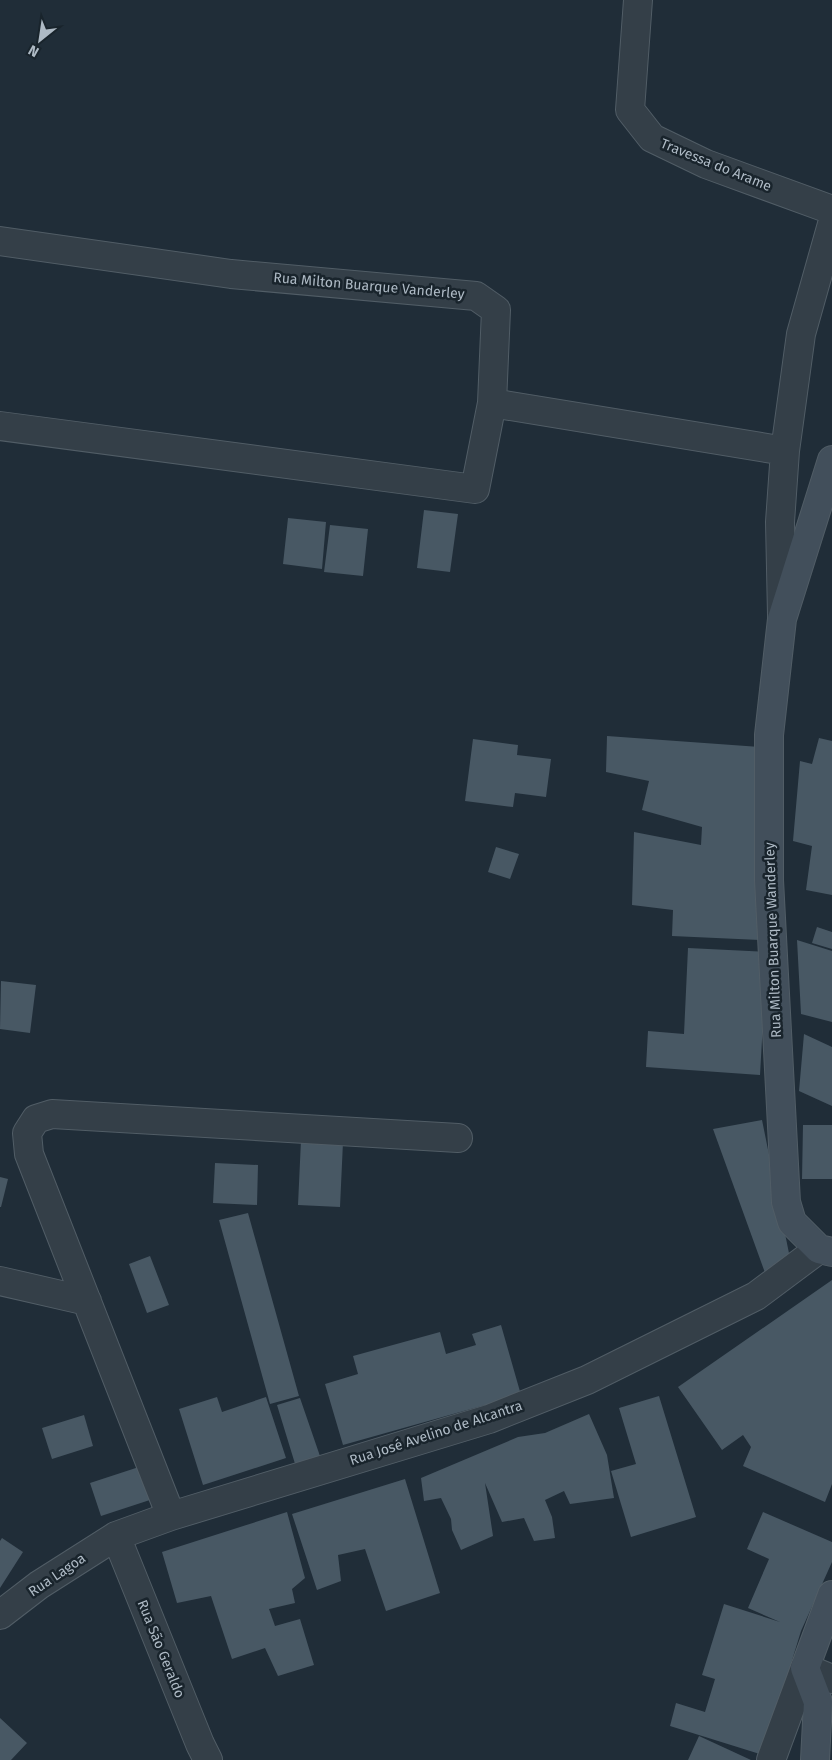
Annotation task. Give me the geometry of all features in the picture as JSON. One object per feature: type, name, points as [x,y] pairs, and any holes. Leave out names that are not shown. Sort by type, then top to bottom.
[{"type":"street","name":"Travessa do Arame","points":[[638,0],[630,110],[652,138],[706,164],[832,210]]},
{"type":"street","name":"Rua Milton Buarque Wanderley","points":[[826,1250],[792,1222],[786,1202],[769,880],[769,735],[782,619],[780,522],[785,451],[801,334],[832,224]]},
{"type":"street","name":"Rua Milton Buarque Vanderley","points":[[0,240],[231,274],[476,296],[496,310],[492,403]]},
{"type":"street","points":[[0,426],[476,489],[492,403],[785,451]]},
{"type":"street","name":"Rua Milton Buarque Wanderley","points":[[782,619],[832,460]]},
{"type":"street","points":[[171,1516],[29,1154],[27,1133],[36,1119],[52,1114],[458,1138]]},
{"type":"street","name":"Rua José Avelino de Alcantra","points":[[116,1536],[171,1516],[489,1419],[587,1380],[756,1296],[826,1250]]},
{"type":"street","points":[[0,1281],[87,1301]]},
{"type":"street","name":"Rua Lagoa","points":[[0,1615],[39,1585],[116,1536]]},
{"type":"street","name":"Rua São Geraldo","points":[[116,1536],[208,1760]]},
{"type":"street","points":[[771,1760],[832,1595]]},
{"type":"street","points":[[805,1668],[832,1679]]},
{"type":"street","points":[[805,1668],[818,1702],[814,1760]]},
{"type":"building","points":[[424,510],[458,514],[450,572],[417,568]]},
{"type":"building","points":[[288,518],[326,522],[322,569],[283,564]]},
{"type":"building","points":[[330,525],[368,529],[363,576],[324,572]]},
{"type":"building","points":[[607,736],[760,747],[760,940],[672,936],[673,910],[632,905],[634,832],[701,845],[702,827],[642,810],[649,781],[606,772]]},
{"type":"building","points":[[819,738],[832,741],[832,895],[806,890],[812,846],[793,841],[800,761],[812,764]]},
{"type":"building","points":[[473,739],[518,745],[517,755],[551,759],[546,797],[515,793],[513,807],[465,801]]},
{"type":"building","points":[[496,847],[519,854],[510,879],[488,872]]},
{"type":"building","points":[[817,927],[832,932],[832,949],[812,943]]},
{"type":"building","points":[[797,940],[832,951],[832,1022],[801,1014]]},
{"type":"building","points":[[688,948],[767,952],[760,1075],[646,1067],[648,1031],[684,1034]]},
{"type":"building","points":[[1,981],[36,985],[30,1033],[0,1029]]},
{"type":"building","points":[[804,1034],[832,1047],[832,1106],[799,1091]]},
{"type":"building","points":[[762,1120],[793,1273],[768,1281],[713,1129]]},
{"type":"building","points":[[803,1125],[832,1125],[832,1179],[802,1179]]},
{"type":"building","points":[[301,1140],[343,1142],[340,1207],[298,1205]]},
{"type":"building","points":[[215,1163],[258,1165],[257,1205],[213,1203]]},
{"type":"building","points":[[0,1177],[8,1179],[1,1207],[0,1207]]},
{"type":"building","points":[[248,1213],[299,1396],[270,1404],[219,1220]]},
{"type":"building","points":[[150,1256],[169,1305],[147,1313],[129,1264]]},
{"type":"building","points":[[832,1280],[832,1484],[825,1502],[743,1466],[751,1447],[743,1435],[722,1450],[678,1387]]},
{"type":"building","points":[[501,1325],[521,1395],[343,1445],[325,1384],[358,1374],[353,1356],[440,1332],[446,1354],[476,1345],[472,1334]]},
{"type":"building","points":[[659,1396],[696,1517],[631,1537],[611,1471],[636,1464],[619,1408]]},
{"type":"building","points":[[217,1397],[222,1412],[266,1397],[286,1458],[203,1485],[179,1409]]},
{"type":"building","points":[[300,1398],[321,1459],[296,1467],[277,1405]]},
{"type":"building","points":[[589,1414],[607,1455],[614,1498],[570,1504],[564,1491],[545,1500],[552,1517],[555,1538],[534,1541],[524,1518],[502,1522],[485,1483],[493,1536],[461,1550],[452,1530],[451,1519],[441,1498],[424,1501],[421,1478],[518,1437],[545,1433]]},
{"type":"building","points":[[84,1415],[93,1446],[52,1459],[42,1428]]},
{"type":"building","points":[[145,1465],[156,1498],[101,1516],[90,1483]]},
{"type":"building","points":[[405,1479],[440,1593],[386,1611],[365,1549],[338,1555],[341,1581],[317,1590],[292,1514]]},
{"type":"building","points":[[287,1512],[305,1578],[292,1589],[295,1603],[269,1609],[275,1626],[300,1619],[314,1665],[278,1676],[265,1648],[232,1659],[211,1596],[177,1603],[162,1552]]},
{"type":"building","points":[[763,1512],[832,1542],[832,1562],[801,1631],[763,1755],[670,1726],[676,1703],[705,1712],[715,1679],[702,1675],[724,1604],[780,1622],[748,1608],[769,1559],[747,1549]]},
{"type":"building","points":[[2,1538],[23,1552],[0,1588],[0,1541]]},
{"type":"building","points":[[0,1718],[27,1743],[11,1760],[0,1760]]},
{"type":"building","points":[[699,1736],[751,1760],[688,1760]]}]
